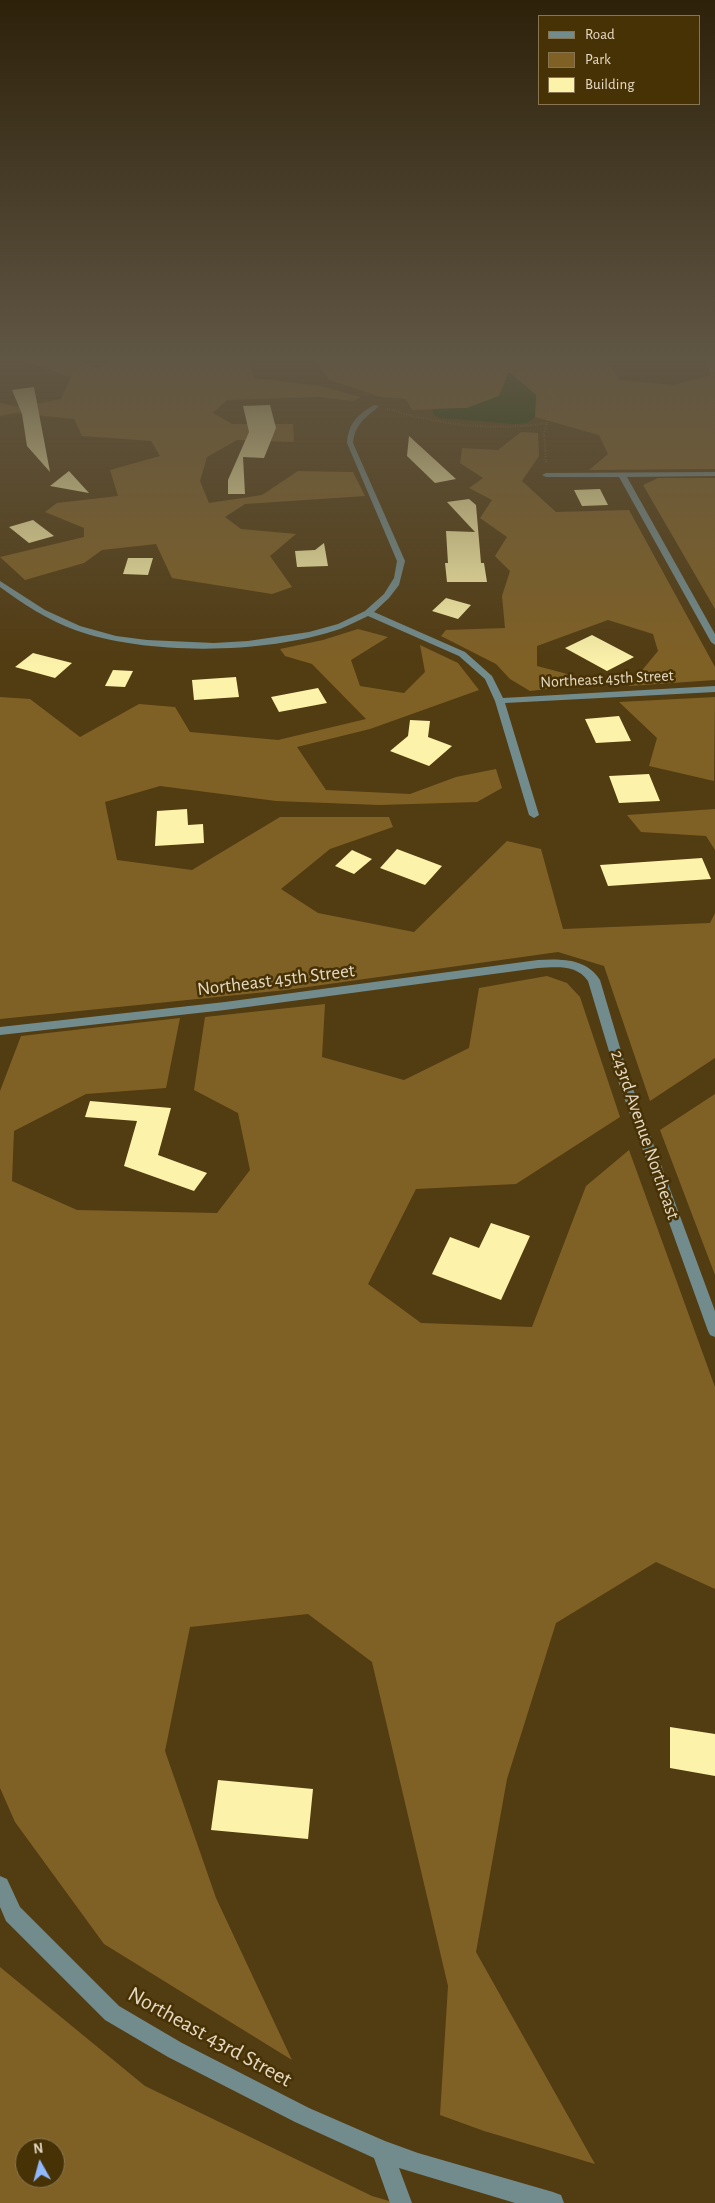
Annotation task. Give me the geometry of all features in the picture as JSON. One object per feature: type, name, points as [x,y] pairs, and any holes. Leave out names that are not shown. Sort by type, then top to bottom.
[{"type":"street","points":[[0,583],[24,602],[60,621],[89,632],[166,643],[238,644],[284,639],[338,627],[368,613],[395,588],[401,568],[401,561],[392,537],[358,460]]},
{"type":"street","points":[[546,475],[715,474]]},
{"type":"street","points":[[622,475],[715,642]]},
{"type":"street","points":[[368,613],[462,654],[490,678],[500,701],[534,815]]},
{"type":"street","name":"Northeast 45th Street","points":[[500,701],[715,689]]},
{"type":"street","name":"Northeast 45th Street","points":[[0,1031],[225,1006],[556,963]]},
{"type":"street","name":"243rd Avenue Northeast","points":[[556,963],[578,966],[591,974],[623,1078],[715,1331]]},
{"type":"street","name":"Northeast 43rd Street","points":[[0,1886],[13,1914],[112,2013],[175,2050],[302,2115],[382,2151]]},
{"type":"street","points":[[382,2151],[401,2203]]},
{"type":"street","points":[[382,2151],[418,2164],[553,2203]]},
{"type":"path","points":[[545,460],[546,475]]},
{"type":"green space","points":[[146,460],[206,460],[200,481],[209,503],[262,495],[298,471],[353,472],[365,496],[245,504],[225,517],[241,529],[296,534],[270,556],[292,587],[272,594],[172,578],[156,544],[102,550],[84,563],[25,580],[0,557],[84,537],[84,528],[45,512],[57,503],[118,496],[110,470]]},
{"type":"green space","points":[[460,460],[536,460],[522,481],[556,512],[629,510],[715,667],[715,680],[629,686],[658,651],[653,634],[608,620],[537,646],[537,666],[571,675],[582,685],[530,691],[510,679],[496,664],[441,636],[446,630],[505,628],[502,596],[510,571],[495,556],[507,537],[480,518],[492,500],[469,488],[483,478],[460,463]]},
{"type":"green space","points":[[601,460],[715,460],[715,469],[589,470]]},
{"type":"green space","points":[[658,478],[715,478],[715,609],[643,485]]},
{"type":"green space","points":[[358,629],[388,637],[351,660],[360,686],[404,693],[425,672],[420,645],[458,663],[479,690],[370,729],[297,747],[326,790],[410,794],[456,777],[496,769],[502,788],[477,802],[379,805],[276,801],[160,786],[105,802],[117,860],[192,870],[280,817],[389,817],[393,827],[330,849],[281,889],[318,913],[414,932],[507,841],[541,849],[563,929],[710,923],[715,913],[715,1058],[650,1101],[604,966],[558,952],[286,990],[0,1019],[0,697],[30,699],[80,737],[139,704],[175,707],[190,732],[278,740],[366,719],[312,664],[285,656],[280,649],[323,640]]},
{"type":"green space","points":[[715,697],[714,781],[649,766],[657,738],[619,702]]},
{"type":"green space","points":[[715,809],[715,850],[706,836],[641,832],[627,815]]},
{"type":"green space","points":[[547,976],[567,983],[580,997],[620,1117],[516,1184],[416,1189],[368,1284],[421,1323],[532,1327],[586,1186],[629,1150],[715,1387],[715,1589],[656,1562],[556,1623],[507,1779],[476,1952],[595,2164],[484,2131],[440,2115],[448,1986],[372,1662],[308,1614],[190,1627],[165,1751],[216,1898],[292,2060],[104,1944],[15,1822],[0,1788],[0,1091],[21,1036],[180,1018],[166,1088],[86,1094],[14,1131],[12,1181],[77,1210],[217,1213],[250,1170],[238,1113],[194,1090],[205,1017],[325,1004],[322,1057],[404,1080],[469,1048],[479,988]]},
{"type":"green space","points":[[715,1094],[715,1275],[660,1130]]},
{"type":"green space","points":[[0,1967],[145,2086],[372,2196],[396,2203],[0,2203]]},
{"type":"building","points":[[39,460],[48,460],[50,472]]},
{"type":"building","points":[[237,460],[243,460],[245,494],[228,494],[228,480]]},
{"type":"building","points":[[411,460],[435,460],[456,479],[435,483]]},
{"type":"building","points":[[69,471],[89,493],[50,486]]},
{"type":"building","points":[[600,489],[608,505],[582,506],[574,490]]},
{"type":"building","points":[[469,499],[476,505],[481,563],[484,563],[487,582],[447,582],[445,563],[448,563],[446,531],[475,532],[447,502]]},
{"type":"building","points":[[33,520],[54,536],[29,543],[9,527]]},
{"type":"building","points":[[324,543],[328,566],[297,567],[295,551],[315,550]]},
{"type":"building","points":[[128,558],[153,558],[148,575],[123,574]]},
{"type":"building","points":[[446,598],[471,605],[458,619],[432,611]]},
{"type":"building","points":[[592,635],[634,657],[607,671],[565,648]]},
{"type":"building","points":[[33,653],[72,663],[55,678],[15,667]]},
{"type":"building","points":[[113,670],[133,671],[125,687],[105,686]]},
{"type":"building","points":[[236,677],[239,697],[194,700],[192,680]]},
{"type":"building","points":[[318,688],[327,703],[279,712],[271,697]]},
{"type":"building","points":[[619,716],[631,741],[596,743],[585,719]]},
{"type":"building","points":[[410,720],[430,721],[428,737],[452,746],[429,766],[390,751],[408,736]]},
{"type":"building","points":[[649,774],[660,801],[619,803],[609,776]]},
{"type":"building","points":[[187,809],[188,825],[203,824],[204,843],[155,846],[157,811]]},
{"type":"building","points":[[397,849],[442,866],[425,885],[380,868]]},
{"type":"building","points":[[352,850],[372,859],[354,874],[335,866]]},
{"type":"building","points":[[702,858],[711,879],[608,886],[600,865]]},
{"type":"building","points":[[90,1101],[171,1108],[158,1155],[207,1173],[194,1191],[124,1166],[137,1121],[85,1117]]},
{"type":"building","points":[[491,1223],[530,1236],[501,1300],[432,1274],[450,1237],[479,1248]]},
{"type":"building","points":[[670,1727],[715,1734],[715,1776],[670,1768]]},
{"type":"building","points":[[218,1780],[313,1789],[308,1839],[211,1830]]}]
